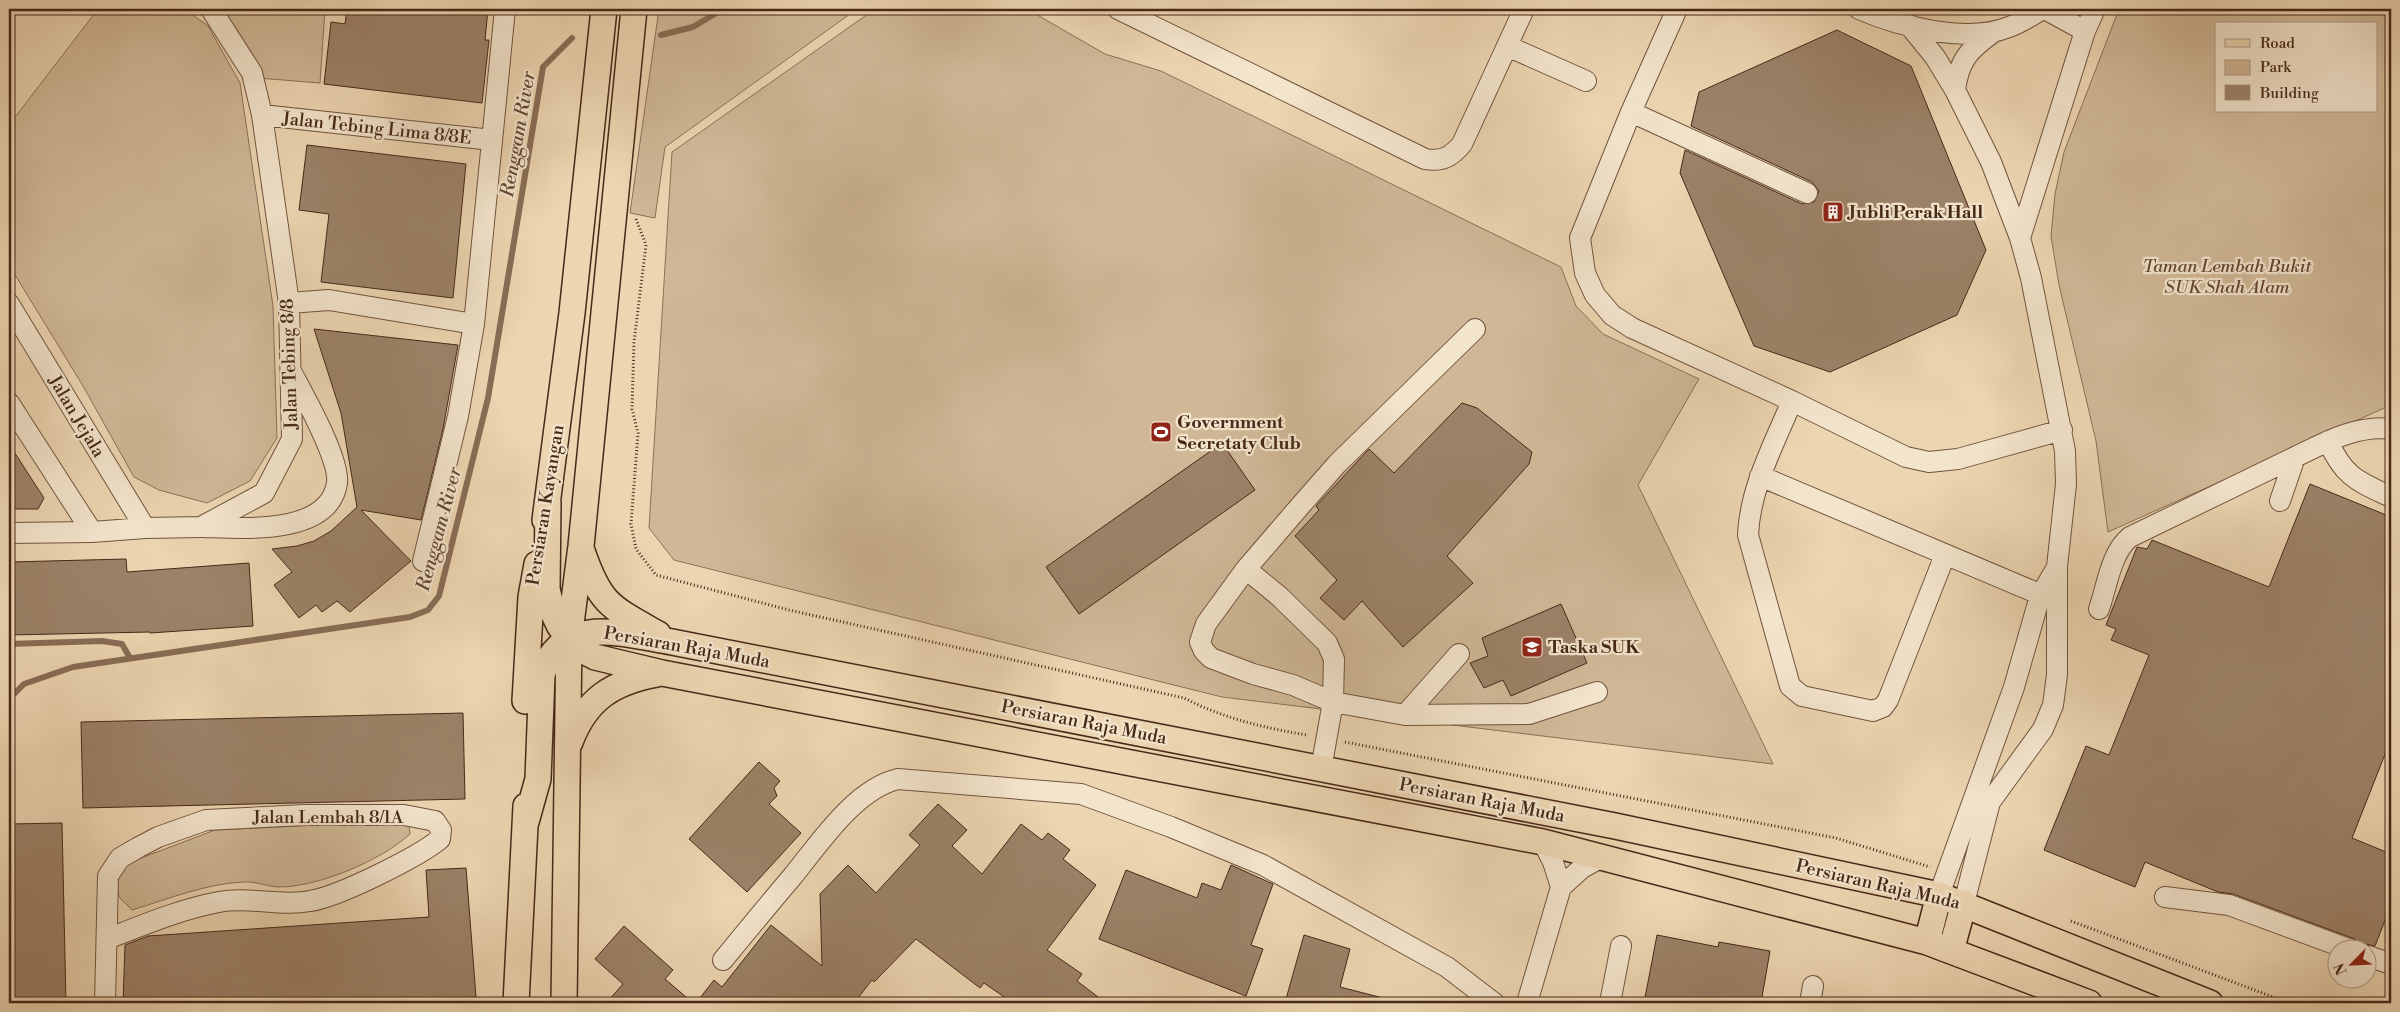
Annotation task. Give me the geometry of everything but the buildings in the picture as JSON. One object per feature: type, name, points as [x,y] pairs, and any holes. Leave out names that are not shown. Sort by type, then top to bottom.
[{"type":"main road","name":"Persiaran Kayangan","points":[[516,1003],[526,822],[524,710],[531,597],[548,503],[572,313],[604,9]]},
{"type":"main road","name":"Persiaran Kayangan","points":[[564,1003],[569,639],[581,546],[634,9]]},
{"type":"main road","points":[[526,822],[538,779],[542,676],[546,664],[569,639],[552,610],[547,589],[548,503]]},
{"type":"main road","points":[[581,546],[595,587],[605,601],[624,615],[672,642]]},
{"type":"main road","name":"Persiaran Raja Muda","points":[[569,639],[582,633],[598,630],[672,642],[1605,824],[1939,895],[1964,903],[2210,1003]]},
{"type":"main road","name":"Persiaran Raja Muda","points":[[569,639],[595,657],[662,673],[1543,842],[1926,942],[2089,1003]]},
{"type":"main road","points":[[568,749],[577,723],[596,699],[634,678],[662,673]]},
{"type":"main road","points":[[1926,942],[1939,895]]},
{"type":"main road","points":[[1951,951],[1964,903]]},
{"type":"street","name":"Jalan Tebing 8/8","points":[[9,533],[92,532],[145,528],[201,527],[264,493],[292,439],[289,303],[262,115],[252,74],[211,9]]},
{"type":"street","points":[[423,561],[458,416],[474,324],[504,9]]},
{"type":"street","points":[[1118,9],[1425,159],[1434,161],[1453,155],[1462,144],[1524,9]]},
{"type":"street","points":[[1677,9],[1631,112],[1580,238],[1585,273],[1595,294],[1612,315],[1632,328],[1792,401],[1906,457],[1929,462],[1958,459],[2062,430]]},
{"type":"street","points":[[1859,9],[1878,17],[1936,32],[1954,34],[1995,31],[2008,28],[2044,9],[2085,31]]},
{"type":"street","points":[[2020,238],[2085,31],[2096,9]]},
{"type":"street","points":[[1909,25],[1935,57],[1955,90],[1990,162],[2020,238],[2031,278],[2065,451],[2066,484],[2057,567],[2048,598],[1946,871],[1939,895]]},
{"type":"street","points":[[1955,90],[1957,72],[1967,54],[1995,31]]},
{"type":"street","points":[[1507,46],[1586,81]]},
{"type":"street","points":[[1631,112],[1807,193]]},
{"type":"street","name":"Jalan Tebing Lima 8/8E","points":[[262,115],[492,140]]},
{"type":"street","points":[[289,303],[329,300],[474,324]]},
{"type":"street","name":"Jalan Jejala","points":[[9,304],[145,528]]},
{"type":"street","points":[[1475,328],[1337,464],[1246,569],[1206,624],[1200,642],[1204,651],[1211,658],[1253,674],[1293,686],[1333,702],[1405,716],[1529,714],[1597,692]]},
{"type":"street","points":[[201,527],[264,529],[311,518],[330,503],[337,482],[332,458],[316,419],[289,367]]},
{"type":"street","points":[[1792,401],[1760,476],[1749,518],[1748,535],[1790,686],[1802,696],[1873,711],[1883,707],[1945,554]]},
{"type":"street","points":[[9,403],[92,532]]},
{"type":"street","points":[[2099,609],[2117,554],[2123,543],[2130,537],[2328,441],[2373,428],[2391,429]]},
{"type":"street","points":[[2328,441],[2336,460],[2348,475],[2391,496]]},
{"type":"street","points":[[2280,502],[2295,457]]},
{"type":"street","points":[[1760,476],[2048,598]]},
{"type":"street","points":[[1246,569],[1280,597],[1327,643],[1334,659],[1333,702],[1321,769]]},
{"type":"street","points":[[1964,903],[1990,802],[2043,729],[2053,705],[2056,675],[2048,598]]},
{"type":"street","points":[[1405,716],[1459,654]]},
{"type":"street","points":[[724,960],[846,812],[881,785],[898,779],[1081,794],[1171,827],[1263,865],[1447,967],[1494,1003]]},
{"type":"street","name":"Jalan Lembah 8/1A","points":[[106,1003],[107,939],[108,876],[112,866],[120,858],[146,844],[206,820],[305,815],[404,815],[436,821],[441,830],[440,839],[428,849],[345,889],[310,901],[220,902],[161,918],[107,939]]},
{"type":"street","points":[[1526,1003],[1560,887],[1554,862],[1543,842]]},
{"type":"street","points":[[1560,887],[1582,868],[1602,857]]},
{"type":"street","points":[[2165,898],[2229,905],[2328,942]]},
{"type":"street","points":[[1610,1003],[1621,946]]},
{"type":"street","points":[[2378,959],[2391,964]]},
{"type":"path","points":[[633,212],[646,245],[634,342],[632,409],[638,433],[630,524],[636,549],[656,575],[789,610],[1184,698],[1213,713],[1270,730],[1327,739],[1836,838],[1946,871]]},
{"type":"path","points":[[2062,918],[2289,1003]]},
{"type":"green space","points":[[98,9],[184,9],[208,26],[240,83],[273,306],[277,438],[250,481],[207,503],[159,490],[134,477],[83,386],[9,265],[9,125]]},
{"type":"green space","points":[[217,9],[325,9],[320,83],[258,78]]},
{"type":"green space","points":[[659,9],[857,9],[665,147],[655,218],[630,213]]},
{"type":"green space","name":"Government Secretaty Club","points":[[875,9],[1027,9],[1105,54],[1161,71],[1561,267],[1576,306],[1603,334],[1699,379],[1638,485],[1773,764],[1222,697],[674,560],[649,528],[672,152]]},
{"type":"green space","name":"Taman Lembah Bukit SUK Shah Alam","points":[[2119,9],[2391,9],[2391,405],[2108,532],[2096,441],[2059,285],[2051,236],[2055,194],[2064,152]]},
{"type":"green space","points":[[404,821],[409,824],[410,834],[398,844],[348,871],[311,883],[277,887],[252,882],[229,883],[187,893],[132,910],[120,898],[113,880],[128,863],[215,830]]},
{"type":"waterway","name":"Renggam River","points":[[661,35],[693,27],[723,9]]},
{"type":"waterway","name":"Renggam River","points":[[9,699],[24,684],[73,667],[410,617],[428,610],[439,596],[488,398],[543,67],[572,38]]},
{"type":"waterway","points":[[9,644],[102,641],[122,644],[130,658]]},
{"type":"place","name":"Jubli Perak Hall","points":[[1833,212]]},
{"type":"place","name":"Government Secretaty Club","points":[[1161,432]]},
{"type":"place","name":"Taska SUK","points":[[1532,647]]}]
